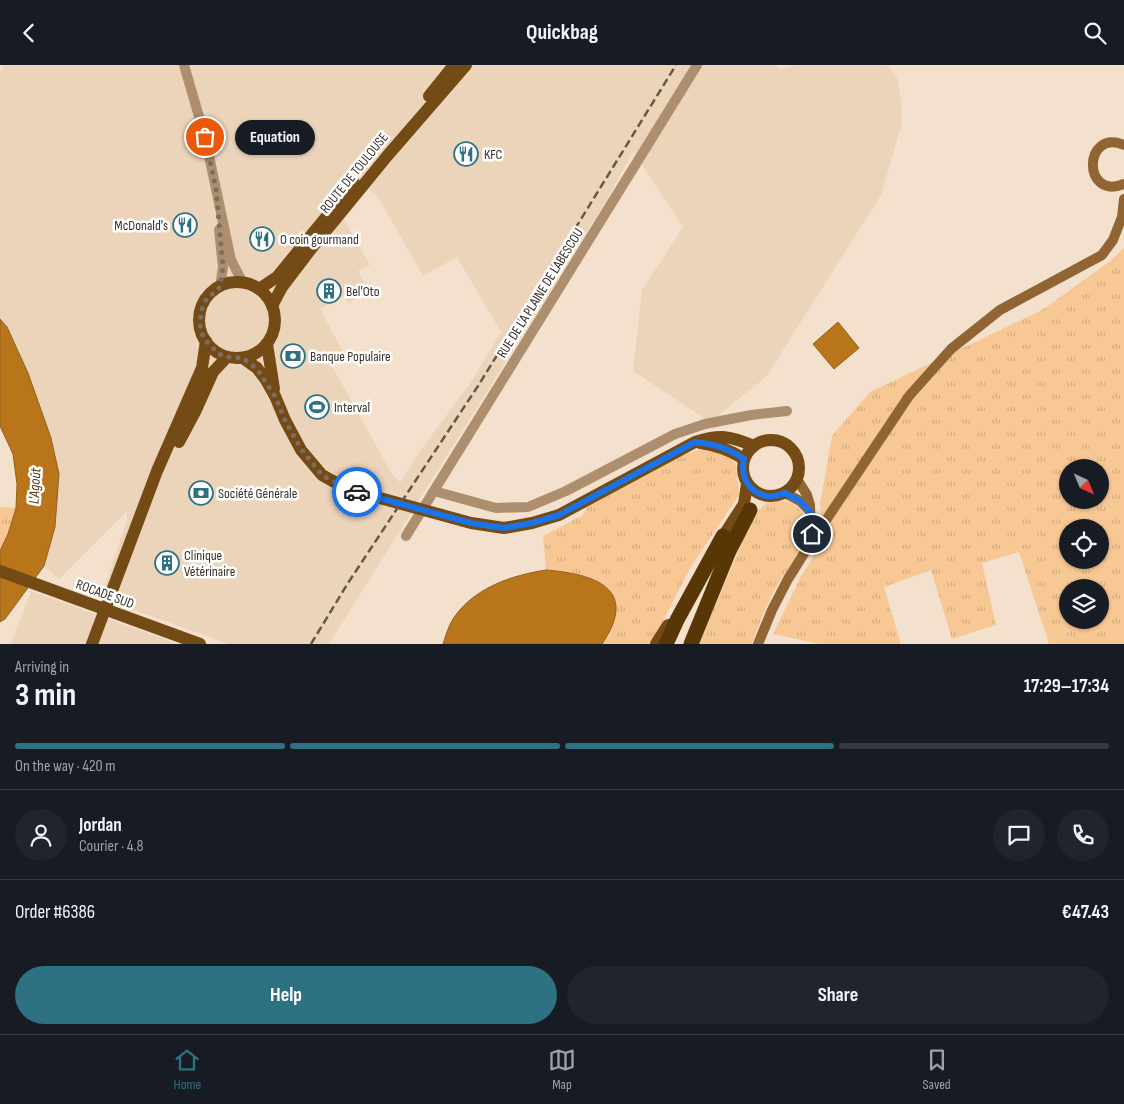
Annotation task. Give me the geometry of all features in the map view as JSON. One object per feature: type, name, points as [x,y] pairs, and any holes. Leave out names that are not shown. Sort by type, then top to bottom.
[{"type":"highway","points":[[691,644],[729,551],[750,510]]},
{"type":"highway","points":[[666,644],[676,620],[723,537]]},
{"type":"main road","points":[[259,289],[277,277],[454,65]]},
{"type":"main road","name":"ROUTE DE TOULOUSE","points":[[272,306],[282,287],[312,249],[388,155],[466,65]]},
{"type":"main road","points":[[267,345],[252,355],[243,358],[227,357],[219,354],[206,341],[200,324],[202,309],[206,300],[220,287],[227,284],[243,283],[259,289],[267,297],[272,306],[275,319],[274,328],[267,345],[275,396]]},
{"type":"main road","points":[[92,644],[157,471],[202,368],[206,341]]},
{"type":"main road","points":[[143,511],[164,473],[213,372],[227,357]]},
{"type":"main road","points":[[243,358],[257,369],[275,396],[285,420],[301,449],[322,475],[347,489],[471,523],[504,528],[532,523],[559,515],[695,442],[713,437],[736,439],[754,446]]},
{"type":"main road","points":[[769,440],[788,446],[794,453],[798,461],[797,479],[785,493],[763,496],[747,484],[742,469],[744,459],[754,446],[769,440]]},
{"type":"main road","points":[[695,442],[712,444],[730,450],[744,459]]},
{"type":"main road","points":[[656,644],[691,583],[744,504],[747,484]]},
{"type":"main road","points":[[673,644],[700,585],[727,542],[750,510],[763,496]]},
{"type":"main road","name":"ROCADE SUD","points":[[0,571],[200,644]]},
{"type":"street","points":[[184,65],[205,137],[233,265],[243,283]]},
{"type":"street","name":"RUE DE LA PLAINE DE LABESCOU","points":[[406,536],[697,65]]},
{"type":"street","points":[[758,644],[772,610],[788,579],[908,396],[951,349],[1000,310],[1102,255],[1113,240],[1122,217],[1123,204],[1120,186],[1102,184],[1094,174],[1092,162],[1096,151],[1104,144],[1115,142],[1124,145]]},
{"type":"street","points":[[216,189],[223,267],[220,287]]},
{"type":"street","points":[[434,491],[496,508],[528,507],[566,491],[675,434],[714,422],[750,415],[787,411]]},
{"type":"street","points":[[797,479],[807,495],[811,513],[812,534],[808,547]]},
{"type":"street","points":[[785,493],[800,501],[811,513]]},
{"type":"shaded area","points":[[4,65],[776,65],[780,69],[798,65],[887,65],[897,78],[901,100],[902,123],[881,195],[766,377],[710,422],[633,371],[642,290],[683,227],[633,151],[608,198],[329,644],[229,644],[101,598],[127,520],[127,511],[59,579],[44,566],[55,527],[59,474],[51,438],[28,373],[7,327],[0,319],[0,72]],"holes":[[[368,189],[378,197],[423,276],[457,257],[501,332],[472,381],[420,451],[400,483],[389,469],[332,366],[346,357],[320,309],[344,296],[348,303],[369,291],[358,271],[370,265],[343,218]]]},
{"type":"shaded area","points":[[31,591],[178,644],[11,644]]},
{"type":"green space","points":[[1124,248],[1124,644],[1049,644],[1019,552],[982,563],[996,625],[952,639],[931,570],[884,587],[901,644],[820,644],[773,634],[801,576],[818,550],[822,528],[820,505],[832,436],[870,392],[1042,310],[1109,262]]},
{"type":"green space","points":[[699,450],[724,454],[732,459],[736,465],[739,495],[690,568],[661,625],[649,644],[602,644],[609,635],[608,588],[586,577],[546,570],[543,536],[583,515],[589,504],[682,455]]},
{"type":"green space","points":[[783,500],[797,508],[805,517],[807,528],[798,552],[770,599],[752,644],[699,644],[742,543],[740,541],[759,510],[766,503]]},
{"type":"green space","points":[[0,507],[16,508],[8,534],[0,551]]},
{"type":"water","name":"L'Agoût","points":[[0,319],[7,327],[28,373],[51,438],[59,474],[55,527],[44,566],[5,619],[0,622],[0,551],[8,534],[16,508],[17,484],[13,454],[0,426]]},
{"type":"water","points":[[838,322],[859,348],[834,369],[813,344]]},
{"type":"water","points":[[546,570],[580,575],[595,580],[606,587],[614,597],[616,609],[612,625],[602,644],[443,644],[453,619],[473,597],[508,579]]},
{"type":"railway","points":[[311,644],[348,583],[478,386],[676,65]]},
{"type":"way so far","points":[[205,137],[216,189],[223,267],[220,287],[206,300],[202,309],[200,316],[201,332],[206,341],[219,354],[227,357],[243,358],[257,369],[275,396],[285,420],[301,449],[322,475],[347,489],[357,492]]},
{"type":"place","name":"Equation","points":[[205,137]]},
{"type":"place","name":"KFC","points":[[466,154]]},
{"type":"place","name":"McDonald's","points":[[185,225]]},
{"type":"place","name":"O coin gourmand","points":[[262,239]]},
{"type":"place","name":"Bel'Oto","points":[[329,291]]},
{"type":"place","name":"Banque Populaire","points":[[293,356]]},
{"type":"place","name":"Interval","points":[[317,407]]},
{"type":"place","name":"Société Générale","points":[[201,493]]},
{"type":"place","name":"Clinique Vétérinaire","points":[[167,563]]},
{"type":"route","points":[[357,492],[471,523],[504,528],[532,523],[559,515],[695,442],[712,444],[730,450],[744,459],[742,469],[744,479],[750,488],[758,494],[769,497],[785,493],[800,501],[811,513],[812,534]]}]
